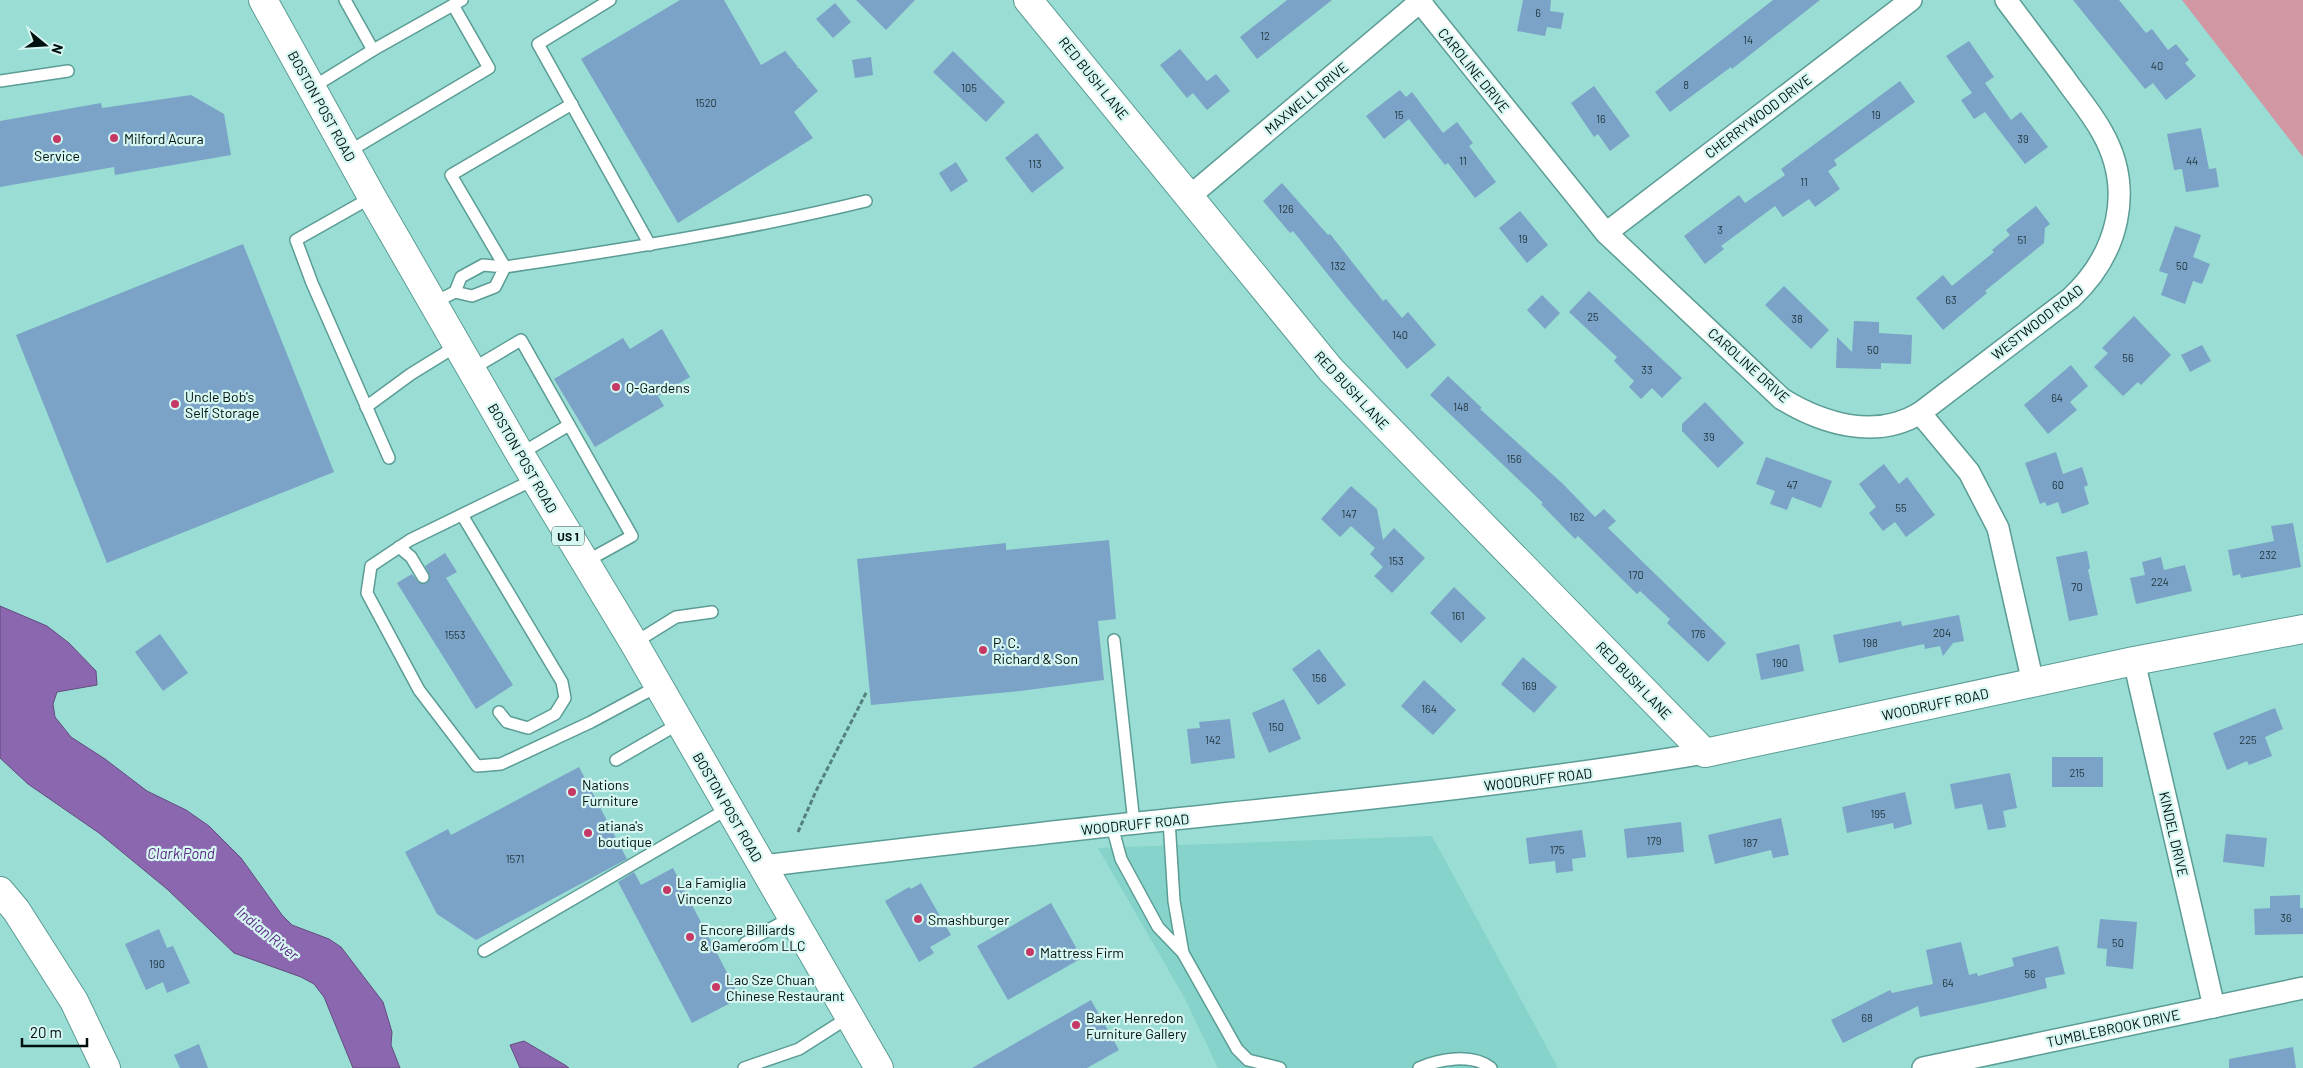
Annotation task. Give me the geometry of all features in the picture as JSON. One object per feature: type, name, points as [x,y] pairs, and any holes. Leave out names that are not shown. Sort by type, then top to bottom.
[{"type":"street","name":"BOSTON POST ROAD","points":[[263,0],[313,87],[372,197],[444,297],[458,345],[584,563],[634,643],[879,1068]]},
{"type":"street","name":"RED BUSH LANE","points":[[1028,0],[1331,370],[1705,753]]},
{"type":"street","name":"CHERRYWOOD DRIVE","points":[[1606,233],[1911,0]]},
{"type":"street","name":"WESTWOOD ROAD","points":[[1920,413],[2071,298],[2087,282],[2102,261],[2115,228],[2119,184],[2110,149],[2094,118],[2006,0]]},
{"type":"street","name":"MAXWELL DRIVE","points":[[1190,196],[1421,1]]},
{"type":"street","name":"CAROLINE DRIVE","points":[[1421,1],[1606,233],[1782,398],[1803,411],[1824,420],[1861,426],[1897,423],[1920,413]]},
{"type":"street","points":[[1920,413],[1969,472],[1998,528],[2033,683]]},
{"type":"street","name":"WOODRUFF ROAD","points":[[762,866],[1134,823],[1445,791],[1601,771],[1705,753],[2134,661],[2303,629]]},
{"type":"street","name":"KINDEL DRIVE","points":[[2134,661],[2214,1007]]},
{"type":"street","points":[[0,891],[16,910],[74,1001],[106,1068]]},
{"type":"street","name":"TUMBLEBROOK DRIVE","points":[[1924,1068],[2303,988]]},
{"type":"lane","points":[[344,0],[373,50]]},
{"type":"lane","points":[[610,0],[538,44],[650,245]]},
{"type":"lane","points":[[313,87],[373,50],[457,3],[489,68],[348,152]]},
{"type":"lane","points":[[0,80],[68,72]]},
{"type":"lane","points":[[505,267],[451,175],[572,104]]},
{"type":"lane","points":[[372,197],[296,240],[312,282],[389,458]]},
{"type":"lane","points":[[444,297],[462,277],[483,265],[505,267],[650,245],[804,216],[866,201]]},
{"type":"lane","points":[[444,297],[472,296],[495,287],[505,267]]},
{"type":"lane","points":[[472,369],[521,340],[632,536],[584,563]]},
{"type":"lane","points":[[366,406],[411,374],[458,345]]},
{"type":"lane","points":[[520,454],[569,424]]},
{"type":"lane","points":[[535,479],[399,547],[371,566],[367,593],[419,690],[477,766],[501,764],[591,722],[658,686]]},
{"type":"lane","points":[[462,515],[562,682],[566,698],[555,714],[528,728],[506,722],[499,712]]},
{"type":"lane","points":[[399,547],[411,557],[423,577]]},
{"type":"lane","points":[[634,643],[676,617],[712,612]]},
{"type":"lane","points":[[1114,640],[1134,823]]},
{"type":"lane","points":[[616,760],[680,723]]},
{"type":"lane","points":[[484,951],[729,808]]},
{"type":"lane","points":[[1169,820],[1174,901],[1183,953]]},
{"type":"lane","points":[[1112,826],[1121,859],[1158,926],[1183,953],[1237,1049],[1248,1060],[1280,1068]]},
{"type":"lane","points":[[745,943],[792,917]]},
{"type":"lane","points":[[744,1068],[799,1049],[849,1017]]},
{"type":"lane","points":[[1419,1068],[1434,1061],[1450,1060],[1473,1060],[1492,1068]]},
{"type":"path","points":[[798,832],[816,791],[867,691]]},
{"type":"shaded area","points":[[2182,0],[2303,0],[2303,157]]},
{"type":"shaded area","points":[[1432,836],[1558,1068],[1218,1068],[1184,997],[1098,848]]},
{"type":"water","name":"Clark Pond","points":[[0,606],[47,626],[69,643],[96,671],[97,685],[57,692],[53,704],[55,717],[71,737],[105,759],[147,791],[186,810],[209,826],[241,858],[282,915],[292,925],[329,939],[341,947],[383,1002],[392,1032],[391,1045],[400,1068],[353,1068],[324,997],[314,984],[301,977],[234,953],[167,889],[99,833],[28,784],[0,758]]},
{"type":"water","points":[[524,1041],[569,1068],[520,1068],[510,1045]]},
{"type":"building","points":[[680,0],[724,0],[761,65],[785,51],[798,67],[796,68],[799,68],[818,91],[794,112],[813,138],[678,223],[581,59]]},
{"type":"building","points":[[856,0],[915,0],[886,30]]},
{"type":"building","points":[[1287,0],[1332,0],[1257,59],[1240,37]]},
{"type":"building","points":[[1523,0],[1551,0],[1550,11],[1564,13],[1561,29],[1547,27],[1545,36],[1517,31]]},
{"type":"building","points":[[1773,0],[1820,0],[1732,69],[1731,67],[1670,112],[1655,92]]},
{"type":"building","points":[[2073,0],[2119,0],[2146,33],[2152,29],[2168,50],[2176,44],[2189,60],[2185,63],[2196,76],[2166,100],[2153,83],[2145,89]]},
{"type":"building","points":[[835,3],[851,22],[833,38],[816,19]]},
{"type":"building","points":[[1969,41],[1994,77],[1985,83],[2011,120],[2021,112],[2048,147],[2025,164],[1985,112],[1974,119],[1961,100],[1972,93],[1946,56]]},
{"type":"building","points":[[1180,49],[1207,81],[1216,74],[1230,91],[1207,110],[1193,93],[1187,98],[1160,65]]},
{"type":"building","points":[[953,51],[1005,102],[986,122],[933,72]]},
{"type":"building","points":[[871,57],[873,75],[855,78],[852,60]]},
{"type":"building","points":[[1900,81],[1915,102],[1834,160],[1837,165],[1828,171],[1840,189],[1815,207],[1809,199],[1783,217],[1775,206],[1721,246],[1724,249],[1705,264],[1684,236],[1739,195],[1745,203],[1785,175],[1781,169]]},
{"type":"building","points":[[1594,86],[1630,136],[1610,151],[1598,134],[1594,137],[1571,103]]},
{"type":"building","points":[[1400,90],[1406,97],[1412,92],[1443,133],[1457,122],[1473,143],[1469,146],[1496,182],[1475,198],[1448,163],[1445,165],[1409,119],[1384,139],[1366,116]]},
{"type":"building","name":"Milford Acura","points":[[191,95],[224,114],[231,155],[115,175],[114,167],[0,187],[0,121],[101,103],[102,108]]},
{"type":"building","points":[[2201,128],[2209,169],[2216,168],[2219,187],[2186,192],[2182,169],[2174,170],[2167,134]]},
{"type":"building","points":[[1037,133],[1064,168],[1032,193],[1005,158]]},
{"type":"building","points":[[956,162],[968,181],[951,192],[939,173]]},
{"type":"building","points":[[1282,183],[1328,235],[1330,234],[1383,301],[1386,299],[1402,318],[1408,312],[1436,345],[1407,369],[1293,231],[1290,233],[1263,201]]},
{"type":"building","points":[[2036,206],[2050,224],[2045,228],[2044,243],[1985,291],[1987,293],[1943,330],[1916,298],[1943,275],[1952,286],[1994,252],[1992,250],[2010,235],[2006,230]]},
{"type":"building","points":[[1520,211],[1548,245],[1527,263],[1499,228]]},
{"type":"building","points":[[2175,226],[2201,235],[2193,257],[2210,264],[2202,284],[2193,281],[2185,304],[2161,295],[2168,274],[2159,271]]},
{"type":"building","name":"Uncle Bob's Self Storage","points":[[243,244],[334,472],[107,563],[16,335]]},
{"type":"building","points":[[1784,286],[1829,330],[1811,349],[1765,305]]},
{"type":"building","points":[[1589,291],[1682,378],[1662,398],[1652,388],[1641,399],[1629,387],[1634,381],[1614,361],[1617,357],[1569,312]]},
{"type":"building","points":[[1542,295],[1560,313],[1545,329],[1527,310]]},
{"type":"building","points":[[2134,316],[2171,355],[2141,385],[2138,382],[2123,396],[2094,367],[2108,353],[2102,348]]},
{"type":"building","points":[[1854,321],[1879,322],[1879,333],[1912,335],[1911,364],[1881,363],[1881,369],[1836,368],[1837,337],[1852,352]]},
{"type":"building","name":"Q-Gardens","points":[[662,329],[690,377],[658,396],[664,406],[595,447],[554,379],[623,338],[630,349]]},
{"type":"building","points":[[2202,345],[2211,361],[2190,372],[2181,355]]},
{"type":"building","points":[[2071,365],[2088,386],[2070,402],[2077,410],[2048,434],[2024,405]]},
{"type":"building","points":[[1448,376],[1482,408],[1480,409],[1563,484],[1595,517],[1604,509],[1616,521],[1608,528],[1726,643],[1708,662],[1667,623],[1670,619],[1640,591],[1637,594],[1578,536],[1575,539],[1541,504],[1543,503],[1430,395]]},
{"type":"building","points":[[1705,402],[1744,443],[1718,468],[1682,431],[1682,424]]},
{"type":"building","points":[[2056,452],[2063,474],[2082,467],[2088,485],[2084,487],[2089,504],[2062,514],[2058,502],[2047,506],[2045,502],[2040,504],[2025,463]]},
{"type":"building","points":[[1766,457],[1832,481],[1821,508],[1792,497],[1787,510],[1770,504],[1775,491],[1756,484]]},
{"type":"building","points":[[1884,464],[1899,484],[1907,477],[1935,515],[1906,537],[1895,522],[1883,531],[1869,513],[1876,507],[1859,484]]},
{"type":"building","points":[[1351,486],[1377,509],[1383,540],[1394,528],[1425,558],[1392,593],[1374,576],[1383,567],[1370,554],[1375,548],[1351,526],[1340,537],[1321,519]]},
{"type":"building","points":[[2293,523],[2301,567],[2241,578],[2240,574],[2233,576],[2228,550],[2274,541],[2271,526]]},
{"type":"building","name":"P. C. Richard & Son","points":[[1109,540],[1116,619],[1098,621],[1104,680],[1020,691],[871,705],[857,559],[1006,543],[1006,550]]},
{"type":"building","points":[[2087,551],[2090,568],[2088,570],[2098,615],[2069,621],[2056,557]]},
{"type":"building","points":[[445,553],[457,572],[446,578],[513,685],[476,709],[397,583],[412,574],[419,583],[427,583],[430,576],[425,566]]},
{"type":"building","points":[[2161,557],[2164,570],[2185,565],[2192,591],[2136,604],[2130,578],[2145,575],[2142,562]]},
{"type":"building","points":[[1454,587],[1486,618],[1461,643],[1430,613]]},
{"type":"building","points":[[1959,615],[1964,641],[1953,643],[1943,656],[1940,646],[1925,649],[1924,644],[1839,663],[1833,635],[1901,621],[1902,626]]},
{"type":"building","points":[[160,634],[188,673],[163,691],[135,652]]},
{"type":"building","points":[[1799,644],[1804,671],[1761,680],[1756,654]]},
{"type":"building","points":[[1319,649],[1346,685],[1318,705],[1292,669]]},
{"type":"building","points":[[1523,657],[1557,687],[1534,713],[1501,684]]},
{"type":"building","points":[[1424,680],[1456,710],[1433,735],[1401,706]]},
{"type":"building","points":[[1284,699],[1301,739],[1269,753],[1252,713]]},
{"type":"building","points":[[2275,708],[2283,729],[2265,737],[2272,756],[2249,765],[2247,761],[2227,770],[2213,733]]},
{"type":"building","points":[[1230,719],[1235,758],[1191,764],[1187,729],[1200,728],[1199,722]]},
{"type":"building","points":[[2052,757],[2103,757],[2103,787],[2052,787]]},
{"type":"building","points":[[579,767],[627,859],[476,940],[437,914],[405,852],[448,829],[451,835]]},
{"type":"building","points":[[2010,773],[2017,808],[2003,811],[2006,827],[1988,830],[1982,804],[1955,809],[1950,784]]},
{"type":"building","points":[[1905,792],[1912,824],[1894,829],[1893,823],[1847,833],[1842,807]]},
{"type":"building","points":[[1781,818],[1789,855],[1773,858],[1771,850],[1715,864],[1708,835]]},
{"type":"building","points":[[1681,822],[1684,852],[1627,858],[1624,829]]},
{"type":"building","points":[[1582,830],[1586,857],[1572,859],[1573,871],[1556,873],[1555,861],[1529,864],[1526,838]]},
{"type":"building","points":[[2226,834],[2267,838],[2264,867],[2223,862]]},
{"type":"building","points":[[673,868],[740,998],[692,1023],[618,882],[634,872],[641,885]]},
{"type":"building","name":"Smashburger","points":[[921,883],[951,935],[930,947],[934,953],[919,962],[885,901],[909,887],[911,889]]},
{"type":"building","points":[[2300,895],[2300,908],[2303,908],[2303,934],[2255,935],[2254,909],[2270,908],[2270,896]]},
{"type":"building","name":"Mattress Firm","points":[[1051,903],[1082,958],[1008,1000],[977,946]]},
{"type":"building","points":[[2100,919],[2137,922],[2133,969],[2106,966],[2107,949],[2097,948]]},
{"type":"building","points":[[159,929],[167,948],[173,946],[190,983],[167,993],[163,982],[146,990],[125,944]]},
{"type":"building","points":[[1961,942],[1969,975],[1977,973],[1978,976],[2014,966],[2012,958],[2058,946],[2065,974],[2045,978],[2047,988],[1920,1017],[1918,1006],[1843,1043],[1831,1020],[1890,990],[1892,993],[1933,984],[1926,950]]},
{"type":"building","name":"Baker Henredon Furniture Gallery","points":[[1091,1000],[1119,1050],[1087,1068],[972,1068]]},
{"type":"building","points":[[199,1044],[208,1068],[180,1068],[174,1055]]},
{"type":"building","points":[[2293,1047],[2296,1068],[2229,1068],[2229,1059]]},
{"type":"place","name":"Milford Acura","points":[[114,138]]},
{"type":"place","name":"Service","points":[[57,139]]},
{"type":"place","name":"Q-Gardens","points":[[616,387]]},
{"type":"place","name":"Uncle Bob's Self Storage","points":[[175,404]]},
{"type":"place","name":"P. C. Richard & Son","points":[[983,650]]},
{"type":"place","name":"Nations Furniture","points":[[572,792]]},
{"type":"place","name":"atiana's boutique","points":[[588,833]]},
{"type":"place","name":"La Famiglia Vincenzo","points":[[667,890]]},
{"type":"place","name":"Smashburger","points":[[918,919]]},
{"type":"place","name":"Encore Billiards & Gameroom LLC","points":[[690,937]]},
{"type":"place","name":"Mattress Firm","points":[[1030,952]]},
{"type":"place","name":"Lao Sze Chuan Chinese Restaurant","points":[[716,987]]},
{"type":"place","name":"Baker Henredon Furniture Gallery","points":[[1076,1025]]},
{"type":"water label","name":"Indian River","points":[[268,933]]}]
